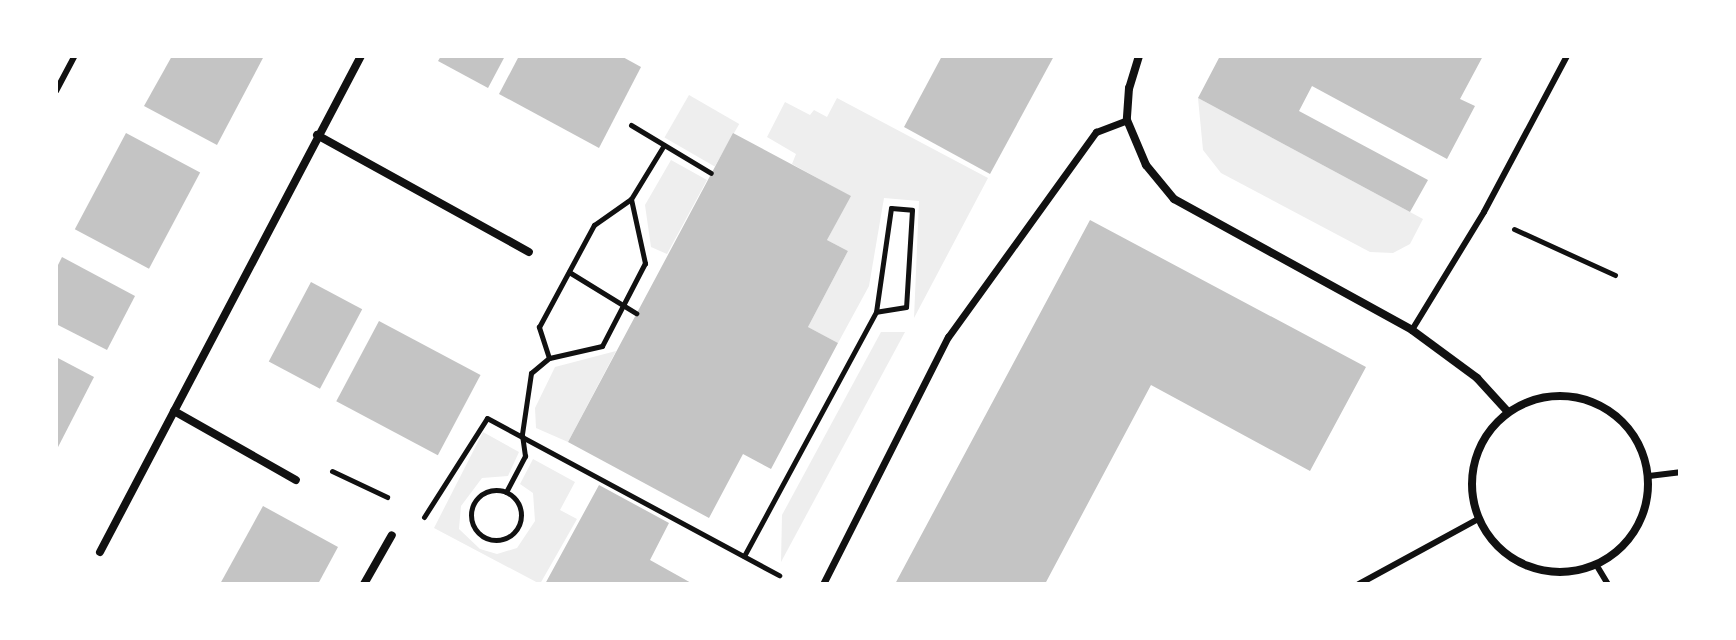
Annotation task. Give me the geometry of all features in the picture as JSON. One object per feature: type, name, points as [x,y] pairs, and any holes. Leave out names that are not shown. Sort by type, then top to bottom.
[{"type":"street","points":[[100,552],[361,56]]},
{"type":"street","points":[[1139,56],[1129,88],[1127,120],[1146,165],[1174,199],[1412,330],[1477,378],[1508,412]]},
{"type":"street","points":[[823,584],[948,337],[1096,132],[1127,120]]},
{"type":"street","points":[[317,135],[529,252]]},
{"type":"street","points":[[1567,395],[1597,402],[1638,441],[1649,476],[1637,530],[1597,566],[1560,573],[1520,564],[1495,545],[1478,519],[1470,484],[1475,458],[1486,434],[1508,412],[1536,398],[1567,395]]},
{"type":"street","points":[[174,411],[296,480]]},
{"type":"street","points":[[364,584],[392,535]]},
{"type":"lane","points":[[56,91],[75,56]]},
{"type":"lane","points":[[1412,330],[1484,212],[1567,56]]},
{"type":"lane","points":[[1649,476],[1680,472]]},
{"type":"lane","points":[[1359,584],[1478,519]]},
{"type":"lane","points":[[1597,566],[1608,584]]},
{"type":"path","points":[[631,125],[711,173]]},
{"type":"path","points":[[549,358],[539,327],[594,225],[631,199],[664,145]]},
{"type":"path","points":[[506,492],[525,456],[522,434],[531,373],[549,358],[602,346],[645,263],[631,199]]},
{"type":"path","points":[[744,556],[876,312],[891,208],[912,210],[906,307],[876,312]]},
{"type":"path","points":[[1484,212],[1615,275]]},
{"type":"path","points":[[529,252],[569,272],[636,313]]},
{"type":"path","points":[[412,510],[424,517],[487,418],[522,434],[779,575]]},
{"type":"path","points":[[296,480],[337,469],[399,503]]},
{"type":"path","points":[[490,490],[506,492],[521,511],[517,528],[504,539],[481,535],[471,514],[477,499],[490,490]]},
{"type":"shaded area","points":[[689,95],[739,124],[715,166],[664,137]]},
{"type":"shaded area","points":[[837,98],[988,178],[914,318],[919,201],[884,198],[869,286],[838,343],[808,327],[848,251],[827,240],[850,196],[792,164],[796,154],[767,137],[785,102],[810,115],[814,110],[827,117]]},
{"type":"shaded area","points":[[1198,98],[1423,219],[1410,244],[1393,253],[1370,252],[1221,173],[1203,150]]},
{"type":"shaded area","points":[[671,160],[707,180],[667,254],[651,247],[645,205]]},
{"type":"shaded area","points":[[881,332],[905,332],[781,562],[782,515]]},
{"type":"shaded area","points":[[616,351],[568,442],[536,428],[535,408],[555,367]]},
{"type":"shaded area","points":[[483,432],[519,452],[508,476],[482,478],[461,506],[459,529],[480,549],[497,554],[517,548],[535,521],[533,493],[520,484],[533,459],[575,482],[560,510],[577,519],[540,584],[434,528]]},
{"type":"building","points":[[172,56],[264,56],[217,145],[144,106]]},
{"type":"building","points":[[441,56],[505,56],[488,88],[438,61]]},
{"type":"building","points":[[519,56],[621,56],[641,67],[599,148],[499,94]]},
{"type":"building","points":[[942,56],[1054,56],[990,174],[904,127]]},
{"type":"building","points":[[1220,56],[1483,56],[1460,99],[1475,106],[1447,159],[1312,86],[1299,111],[1428,180],[1410,212],[1198,98]]},
{"type":"building","points":[[126,133],[200,172],[149,269],[75,229]]},
{"type":"building","points":[[733,133],[851,196],[827,240],[848,251],[808,327],[838,343],[771,469],[743,454],[709,518],[568,442]]},
{"type":"building","points":[[1090,220],[1366,367],[1310,471],[1151,385],[1045,584],[895,584]]},
{"type":"building","points":[[62,257],[135,296],[107,350],[56,324],[56,269]]},
{"type":"building","points":[[311,282],[362,309],[320,389],[269,361]]},
{"type":"building","points":[[379,321],[481,375],[438,455],[336,401]]},
{"type":"building","points":[[56,357],[94,377],[56,451]]},
{"type":"building","points":[[599,485],[669,523],[650,560],[693,584],[545,584]]},
{"type":"building","points":[[263,506],[338,547],[318,584],[220,584]]}]
